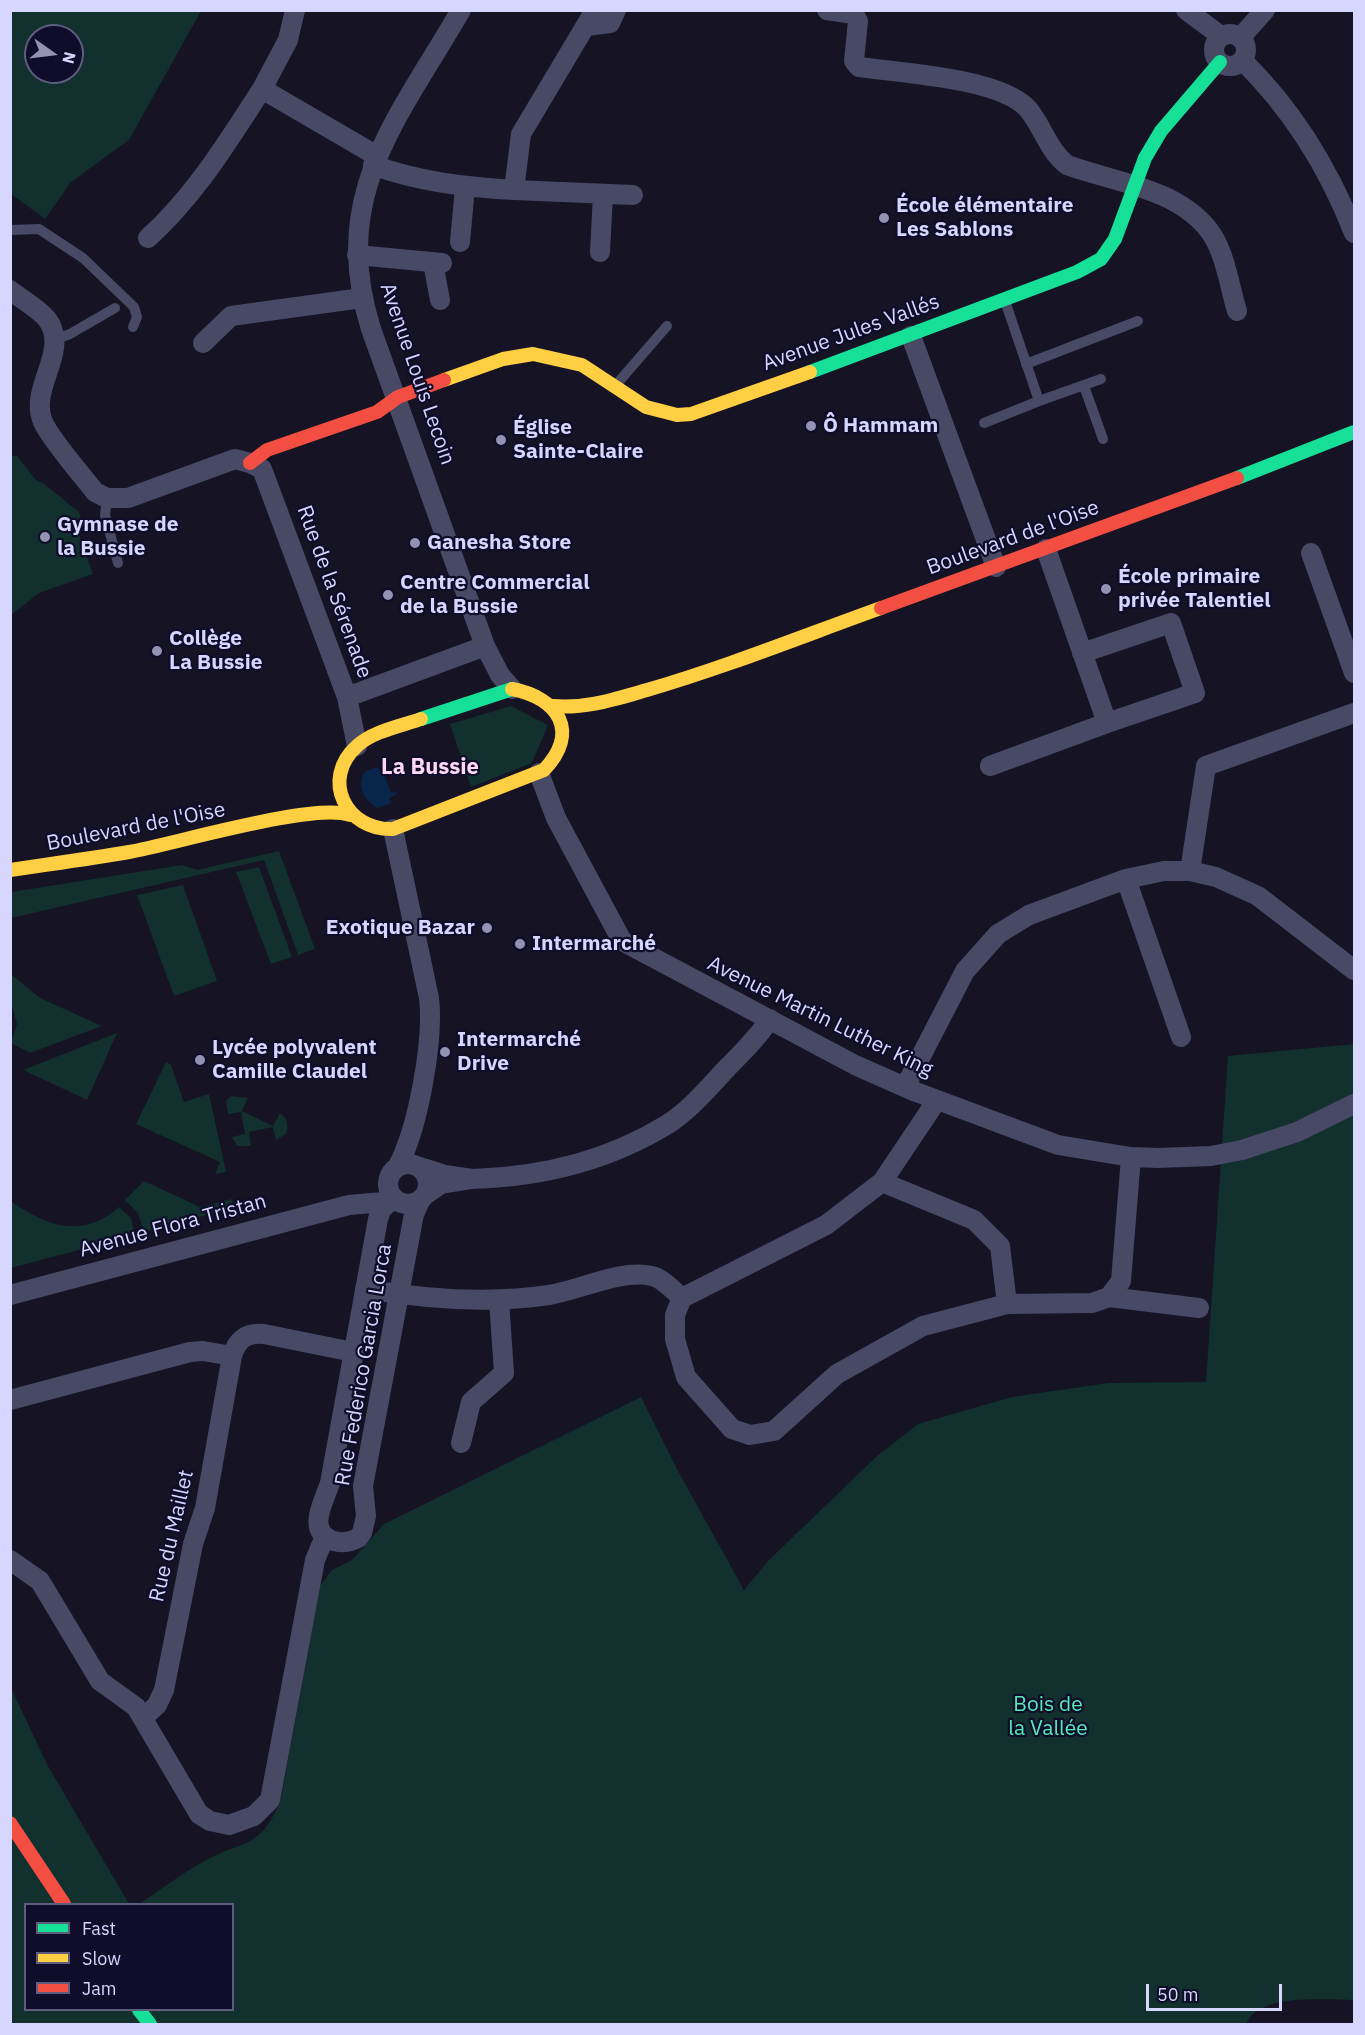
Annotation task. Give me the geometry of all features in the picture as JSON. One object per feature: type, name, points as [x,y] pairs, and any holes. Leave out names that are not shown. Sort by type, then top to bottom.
[{"type":"main road","name":"Avenue Jules Vallés","points":[[250,463],[267,450],[377,412],[398,397],[503,359],[533,354],[582,365],[646,407],[676,415],[692,414],[911,336],[1004,298],[1077,272],[1101,259],[1124,221],[1134,186],[1161,131],[1220,62]]},
{"type":"main road","name":"Boulevard de l'Oise","points":[[553,706],[575,708],[593,705],[685,679],[1191,496],[1354,432]]},
{"type":"main road","name":"Boulevard de l'Oise","points":[[600,717],[685,679]]},
{"type":"main road","points":[[512,689],[536,694],[553,706],[562,724],[561,743],[553,761],[539,774],[393,830],[366,826],[350,815],[341,798],[340,779],[345,760],[357,746],[434,715],[512,689]]},
{"type":"main road","points":[[561,743],[576,731]]},
{"type":"main road","points":[[327,791],[340,779]]},
{"type":"main road","name":"Boulevard de l'Oise","points":[[268,821],[313,800]]},
{"type":"main road","name":"Boulevard de l'Oise","points":[[10,870],[130,852],[268,821],[326,812],[345,811],[350,815]]},
{"type":"main road","points":[[10,1823],[63,1903]]},
{"type":"main road","points":[[52,1885],[72,1903]]},
{"type":"main road","points":[[140,2011],[150,2025]]},
{"type":"street","points":[[148,238],[168,220],[213,165],[262,89],[288,40],[295,10]]},
{"type":"street","name":"Avenue Louis Lecoin","points":[[461,10],[375,160],[362,201],[357,255],[362,298],[485,646],[500,675],[512,689]]},
{"type":"street","points":[[514,190],[521,134],[590,18],[610,23],[616,10]]},
{"type":"street","points":[[827,10],[854,14],[858,21],[854,61],[859,67],[996,89],[1028,109],[1055,156],[1067,165],[1168,198],[1186,208],[1208,229],[1218,249],[1237,311]]},
{"type":"street","points":[[1186,10],[1231,37],[1246,48],[1242,60],[1232,66],[1220,62],[1214,52],[1214,45],[1231,37],[1265,10]]},
{"type":"street","points":[[1242,60],[1280,100],[1310,146],[1354,233]]},
{"type":"street","points":[[262,89],[375,160],[415,177],[465,187],[633,195]]},
{"type":"street","points":[[460,242],[465,187]]},
{"type":"street","points":[[600,252],[603,194]]},
{"type":"street","points":[[357,255],[438,263],[440,300]]},
{"type":"street","points":[[10,290],[47,320],[54,340],[53,358],[41,390],[42,421],[95,492],[107,498],[128,498],[235,459],[250,463]]},
{"type":"street","points":[[203,343],[231,316],[362,298]]},
{"type":"street","points":[[911,336],[996,567]]},
{"type":"street","name":"Rue de la Sérenade","points":[[250,463],[259,466],[267,476],[347,697],[357,746]]},
{"type":"street","points":[[1046,549],[1107,723]]},
{"type":"street","points":[[1311,553],[1354,673]]},
{"type":"street","points":[[990,766],[1195,693],[1172,623],[1082,652]]},
{"type":"street","points":[[347,697],[485,646]]},
{"type":"street","points":[[1190,871],[1206,766],[1354,713]]},
{"type":"street","name":"Avenue Martin Luther King","points":[[539,774],[556,818],[622,941],[683,976],[855,1065],[937,1100],[1058,1145],[1131,1157],[1211,1156],[1242,1150],[1297,1132],[1354,1104]]},
{"type":"street","name":"Rue Federico Garcia Lorca","points":[[393,830],[431,1014],[430,1036],[410,1140],[393,1190],[378,1219],[330,1483],[318,1513],[319,1527],[325,1536],[337,1542],[347,1543],[358,1538],[364,1528],[366,1516],[363,1486],[414,1214],[423,1198]]},
{"type":"street","points":[[905,1087],[964,971],[998,934],[1029,915],[1126,879],[1164,871],[1190,871],[1216,877],[1258,896],[1354,970]]},
{"type":"street","points":[[1126,879],[1181,1037]]},
{"type":"street","points":[[472,1179],[445,1175],[405,1164],[393,1190],[408,1204],[423,1198],[441,1184],[472,1179],[516,1178],[566,1168],[615,1151],[669,1123],[700,1097],[770,1019]]},
{"type":"street","points":[[937,1100],[882,1182],[826,1225],[682,1298],[675,1315],[675,1338],[686,1377],[732,1429],[750,1435],[774,1431],[837,1374],[886,1344],[923,1326],[1007,1304],[1092,1303],[1109,1297],[1199,1308]]},
{"type":"street","name":"Rue Federico Garcia Lorca","points":[[410,1140],[418,1167]]},
{"type":"street","points":[[1109,1297],[1121,1281],[1131,1157]]},
{"type":"street","points":[[418,1167],[428,1179],[423,1198]]},
{"type":"street","points":[[882,1182],[974,1220],[1000,1246],[1007,1304]]},
{"type":"street","name":"Avenue Flora Tristan","points":[[10,1295],[352,1205],[370,1195],[393,1190]]},
{"type":"street","name":"Rue Federico Garcia Lorca","points":[[352,1205],[371,1211],[378,1219]]},
{"type":"street","points":[[365,1290],[399,1295],[499,1300],[550,1295],[631,1275],[654,1276],[682,1298]]},
{"type":"street","points":[[461,1443],[471,1402],[504,1373],[499,1300]]},
{"type":"street","points":[[10,1400],[190,1352],[203,1351],[232,1356],[238,1341],[257,1333],[353,1352]]},
{"type":"street","name":"Rue du Maillet","points":[[142,1718],[157,1705],[164,1690],[193,1544],[205,1508],[232,1356]]},
{"type":"street","points":[[10,1560],[40,1581],[100,1681],[130,1702],[142,1718],[193,1808],[210,1821],[220,1824],[240,1822],[259,1812],[270,1800],[315,1560],[325,1536]]},
{"type":"lane","points":[[10,230],[39,229],[83,258],[134,307],[137,317],[133,327]]},
{"type":"lane","points":[[1004,298],[1040,401]]},
{"type":"lane","points":[[54,340],[70,334],[115,308]]},
{"type":"lane","points":[[1026,363],[1138,321]]},
{"type":"lane","points":[[614,386],[667,326]]},
{"type":"lane","points":[[984,423],[1101,379]]},
{"type":"lane","points":[[1084,386],[1103,439]]},
{"type":"lane","points":[[107,498],[105,515],[118,563]]},
{"type":"green space","points":[[11,10],[201,11],[129,140],[71,182],[45,219],[11,194]]},
{"type":"green space","name":"Gymnase de la Bussie","points":[[11,456],[17,456],[36,480],[79,512],[81,518],[76,525],[93,574],[39,593],[11,615]]},
{"type":"green space","points":[[511,706],[548,725],[532,763],[471,787],[450,724]]},
{"type":"green space","points":[[279,851],[315,949],[298,955],[264,860],[11,918],[11,892],[182,865],[197,870]]},
{"type":"green space","points":[[259,867],[292,957],[271,964],[236,872]]},
{"type":"green space","points":[[183,885],[217,981],[174,996],[137,895]]},
{"type":"green space","points":[[11,974],[40,998],[102,1026],[30,1053],[11,1043],[17,1024],[11,1003]]},
{"type":"green space","points":[[117,1033],[87,1100],[23,1070]]},
{"type":"green space","name":"Bois de la Vallée","points":[[1354,1044],[1354,2000],[1310,1999],[1278,2003],[1264,2007],[1253,2014],[1246,2024],[11,2024],[10,1686],[48,1766],[128,1903],[24,1903],[24,2011],[234,2011],[234,1903],[140,1903],[201,1863],[251,1840],[265,1828],[272,1818],[280,1803],[320,1586],[332,1570],[352,1560],[384,1524],[641,1397],[678,1471],[744,1590],[769,1560],[877,1456],[918,1424],[1012,1397],[1108,1383],[1206,1382],[1228,1056]]},
{"type":"green space","points":[[166,1062],[171,1065],[184,1102],[209,1094],[226,1172],[215,1174],[220,1162],[136,1124]]},
{"type":"green space","points":[[231,1096],[248,1098],[242,1111],[273,1126],[280,1113],[287,1122],[286,1134],[276,1140],[273,1127],[249,1132],[251,1146],[237,1146],[232,1137],[245,1134],[241,1112],[228,1114],[226,1101]]},
{"type":"green space","points":[[144,1181],[200,1207],[232,1199],[233,1208],[144,1232],[138,1213],[125,1200]]},
{"type":"green space","points":[[11,1201],[38,1217],[65,1226],[92,1223],[106,1217],[119,1207],[131,1218],[135,1235],[11,1268]]},
{"type":"water","points":[[377,767],[381,771],[387,768],[390,775],[385,777],[391,793],[396,791],[397,794],[389,798],[392,803],[377,808],[365,796],[361,783],[364,772]]},
{"type":"traffic: fast","points":[[810,372],[1077,272],[1101,259],[1115,239],[1145,158],[1161,131],[1220,62]]},
{"type":"traffic: fast","points":[[1237,478],[1354,432]]},
{"type":"traffic: fast","points":[[421,719],[512,689]]},
{"type":"traffic: fast","points":[[140,2011],[150,2024]]},
{"type":"traffic: slow","points":[[444,380],[503,359],[533,354],[582,365],[646,407],[677,415],[691,414],[810,372]]},
{"type":"traffic: slow","points":[[553,706],[589,705],[647,690],[881,608]]},
{"type":"traffic: slow","points":[[421,719],[371,736],[357,746],[346,759],[340,773],[340,787],[344,801],[351,812],[362,822],[393,829],[544,770],[555,756],[561,743],[562,730],[559,719],[542,700],[512,689]]},
{"type":"traffic: slow","points":[[10,870],[129,852],[307,814],[350,815]]},
{"type":"traffic: jam","points":[[250,463],[267,450],[377,412],[398,397],[444,380]]},
{"type":"traffic: jam","points":[[881,608],[1237,478]]},
{"type":"traffic: jam","points":[[10,1823],[63,1903]]},
{"type":"place","name":"École élémentaire Les Sablons","points":[[884,218]]},
{"type":"place","name":"Ô Hammam","points":[[811,426]]},
{"type":"place","name":"Église Sainte-Claire","points":[[501,440]]},
{"type":"place","name":"Gymnase de la Bussie","points":[[45,537]]},
{"type":"place","name":"Ganesha Store","points":[[415,543]]},
{"type":"place","name":"École primaire privée Talentiel","points":[[1106,589]]},
{"type":"place","name":"Centre Commercial de la Bussie","points":[[388,595]]},
{"type":"place","name":"Collège La Bussie","points":[[157,651]]},
{"type":"place","name":"Exotique Bazar","points":[[487,928]]},
{"type":"place","name":"Intermarché","points":[[520,944]]},
{"type":"place","name":"Intermarché Drive","points":[[445,1052]]},
{"type":"place","name":"Lycée polyvalent Camille Claudel","points":[[200,1060]]},
{"type":"district","name":"La Bussie","points":[[430,768]]}]
